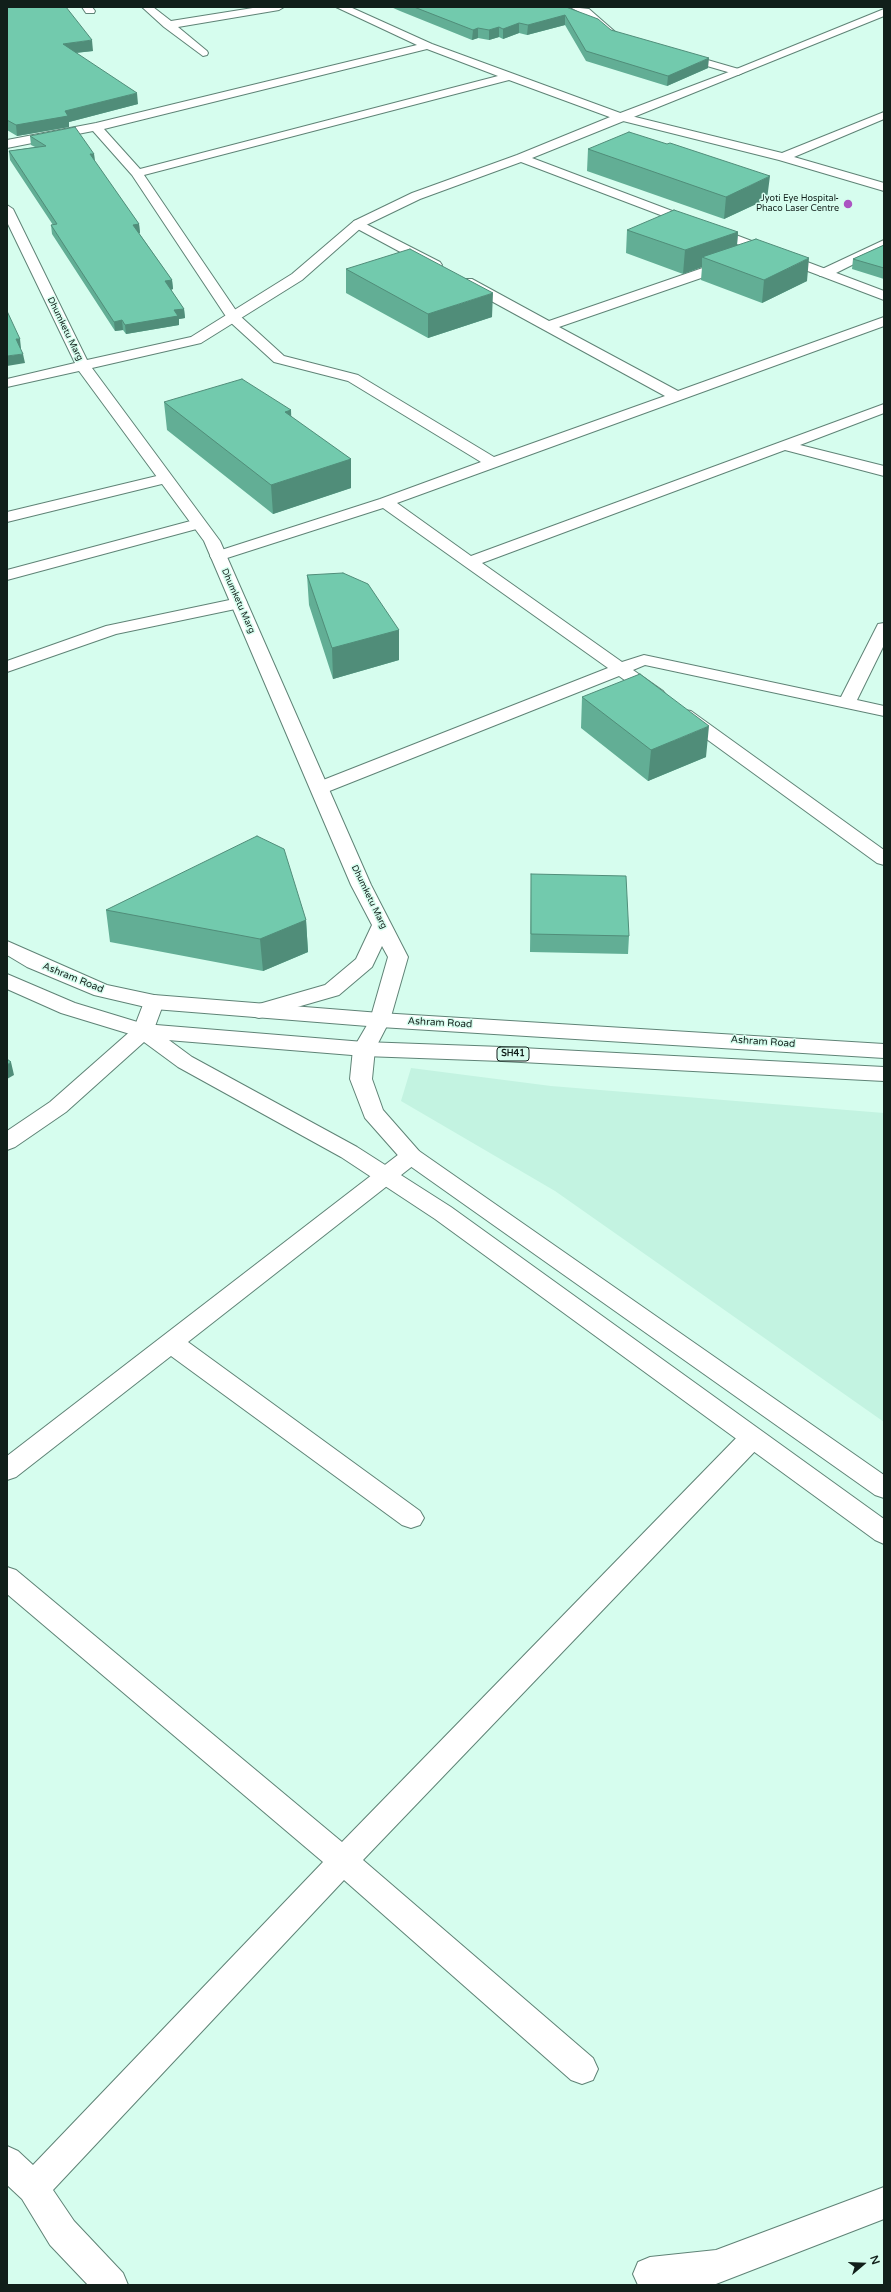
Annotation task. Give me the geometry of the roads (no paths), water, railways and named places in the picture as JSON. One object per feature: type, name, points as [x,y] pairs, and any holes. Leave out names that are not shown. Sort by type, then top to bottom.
[{"type":"street","points":[[147,7],[203,53]]},
{"type":"street","points":[[168,25],[279,7]]},
{"type":"street","points":[[341,7],[428,46],[507,77],[619,117],[783,157],[884,187]]},
{"type":"street","points":[[575,7],[585,11],[615,37],[629,41]]},
{"type":"street","points":[[7,383],[196,340],[234,318],[297,277],[358,224],[416,196],[521,158],[619,117],[738,72],[884,12]]},
{"type":"street","points":[[7,144],[96,127],[428,46]]},
{"type":"street","points":[[666,51],[738,72]]},
{"type":"street","points":[[137,172],[507,77]]},
{"type":"street","points":[[783,157],[884,115]]},
{"type":"street","points":[[96,127],[137,172],[234,318],[279,359],[353,378],[494,463]]},
{"type":"street","points":[[521,158],[884,296]]},
{"type":"street","name":"Dhumketu Marg","points":[[7,209],[83,366],[212,541],[361,885],[398,957],[380,1020],[364,1049]]},
{"type":"street","points":[[358,224],[678,397]]},
{"type":"street","points":[[825,273],[884,244]]},
{"type":"street","points":[[548,326],[768,251]]},
{"type":"street","points":[[218,556],[385,502],[884,322]]},
{"type":"street","points":[[470,562],[884,408]]},
{"type":"street","points":[[784,445],[884,471]]},
{"type":"street","points":[[7,517],[165,479]]},
{"type":"street","points":[[385,502],[622,669],[884,859]]},
{"type":"street","points":[[7,575],[198,524]]},
{"type":"street","points":[[7,667],[112,630],[239,603]]},
{"type":"street","points":[[847,703],[884,628]]},
{"type":"street","points":[[320,788],[644,660],[884,711]]},
{"type":"street","points":[[259,1011],[332,990],[365,962],[382,924]]},
{"type":"street","name":"Ashram Road","points":[[7,947],[34,962],[101,990],[154,1002],[380,1020],[884,1051]]},
{"type":"street","points":[[7,981],[68,1008],[143,1031],[185,1062],[349,1152],[443,1213],[751,1439],[884,1533]]},
{"type":"street","points":[[7,1142],[58,1107],[143,1031],[154,1002]]},
{"type":"street","name":"SH41","points":[[143,1031],[364,1049],[502,1054],[884,1074]]},
{"type":"street","points":[[364,1049],[361,1079],[372,1113],[411,1156],[884,1488]]},
{"type":"street","points":[[7,1470],[384,1175],[411,1156]]},
{"type":"street","points":[[170,1342],[411,1518]]},
{"type":"street","points":[[33,2188],[343,1862],[751,1439]]},
{"type":"street","points":[[7,1578],[343,1862],[582,2069]]},
{"type":"street","points":[[7,2162],[33,2188],[62,2233],[111,2285]]},
{"type":"street","points":[[650,2274],[716,2267],[884,2203]]},
{"type":"place","name":"Jyoti Eye Hospital- Phaco Laser Centre","points":[[848,204]]}]
